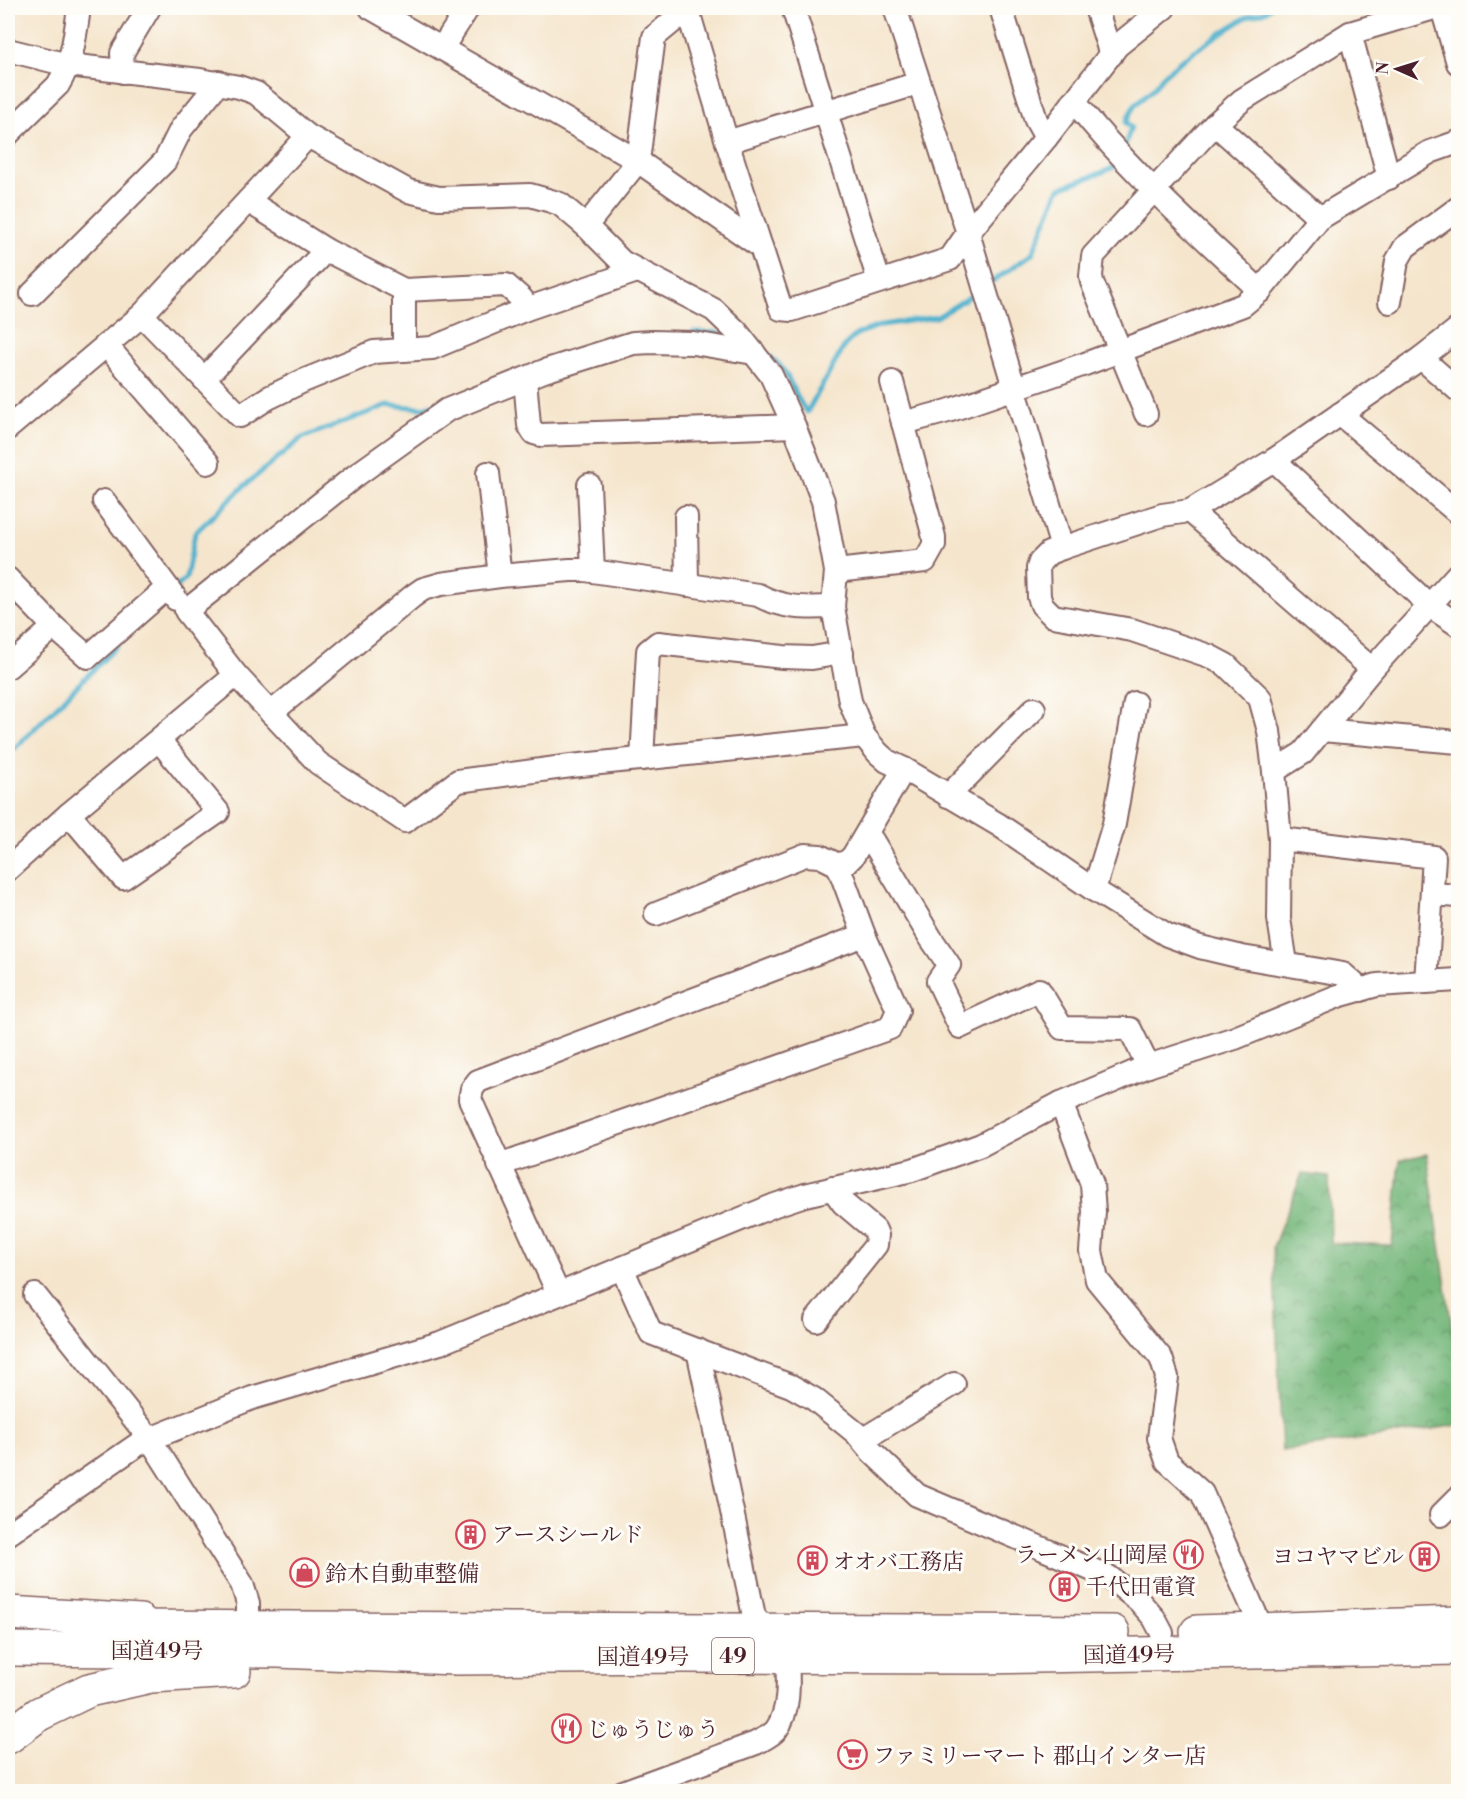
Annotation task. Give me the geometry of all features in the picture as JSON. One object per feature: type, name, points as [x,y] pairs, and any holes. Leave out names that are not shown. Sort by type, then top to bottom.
[{"type":"highway","points":[[8,1613],[248,1627]]},
{"type":"highway","name":"国道49号","points":[[8,1626],[1162,1634],[1458,1623]]},
{"type":"highway","name":"国道49号","points":[[8,1649],[278,1651],[454,1658],[981,1657],[1458,1648]]},
{"type":"highway","points":[[8,1737],[39,1714],[89,1690],[151,1676],[454,1658]]},
{"type":"street","points":[[8,134],[58,85],[74,47],[79,8]]},
{"type":"street","points":[[123,72],[122,53],[149,8]]},
{"type":"street","points":[[371,8],[638,161],[761,247]]},
{"type":"street","points":[[442,48],[468,8]]},
{"type":"street","points":[[586,225],[638,161],[654,37],[688,8],[727,142],[781,309],[792,310],[950,259],[968,233],[1046,138],[1117,46],[1164,8]]},
{"type":"street","points":[[793,8],[879,281]]},
{"type":"street","points":[[895,8],[968,233],[1062,548]]},
{"type":"street","points":[[1001,8],[1036,120],[1046,138]]},
{"type":"street","points":[[1096,8],[1111,55]]},
{"type":"street","points":[[1146,414],[1092,282],[1093,256],[1215,123],[1242,100],[1350,33],[1434,8]]},
{"type":"street","points":[[1442,8],[1458,63]]},
{"type":"street","points":[[1350,33],[1389,178]]},
{"type":"street","points":[[8,50],[68,65],[219,82],[256,93],[308,136],[408,191],[439,198],[530,195],[542,197],[560,204],[586,225],[622,262],[714,310],[771,375],[794,426],[823,501],[836,571],[833,607],[850,701],[864,736],[887,761],[999,825],[1094,890],[1167,935],[1200,947],[1242,957],[1343,974],[1361,990]]},
{"type":"street","points":[[32,294],[165,161],[181,129],[219,82]]},
{"type":"street","points":[[727,142],[919,83]]},
{"type":"street","points":[[1074,101],[1092,124],[1153,190],[1260,291]]},
{"type":"street","points":[[1215,123],[1320,218]]},
{"type":"street","points":[[8,428],[142,315],[308,136]]},
{"type":"street","points":[[903,423],[948,411],[1121,351],[1243,305],[1260,291],[1320,218],[1430,152],[1458,142]]},
{"type":"street","points":[[248,201],[326,250],[404,290],[506,285],[522,299],[526,309]]},
{"type":"street","points":[[1390,302],[1397,261],[1405,247],[1458,208]]},
{"type":"street","points":[[204,379],[326,250]]},
{"type":"street","points":[[142,315],[240,416],[303,381],[374,352],[432,348],[526,309],[637,271]]},
{"type":"street","points":[[404,290],[404,350]]},
{"type":"street","points":[[1286,963],[1279,919],[1280,839],[1274,771],[1269,731],[1260,698],[1226,665],[1209,656],[1132,630],[1053,616],[1042,605],[1039,597],[1038,568],[1040,562],[1049,553],[1062,548],[1162,515],[1190,511],[1274,460],[1421,358],[1458,329]]},
{"type":"street","points":[[186,611],[355,476],[447,410],[525,379],[633,344],[693,343],[754,353]]},
{"type":"street","points":[[106,345],[208,463]]},
{"type":"street","points":[[1421,358],[1458,390]]},
{"type":"street","points":[[525,379],[529,425],[534,433],[541,435],[794,426]]},
{"type":"street","points":[[836,571],[925,561],[934,545],[934,537],[891,382]]},
{"type":"street","points":[[1340,414],[1458,513]]},
{"type":"street","points":[[1274,460],[1430,606],[1458,625]]},
{"type":"street","points":[[488,473],[500,576]]},
{"type":"street","points":[[589,485],[592,571]]},
{"type":"street","points":[[104,501],[167,588],[236,675],[318,763],[405,821],[458,782],[571,766],[864,736]]},
{"type":"street","points":[[1190,511],[1372,669]]},
{"type":"street","points":[[686,518],[687,585]]},
{"type":"street","points":[[271,713],[423,590],[435,585],[560,570],[592,571],[758,595],[773,603],[793,607],[833,607]]},
{"type":"street","points":[[1274,771],[1303,753],[1372,669],[1458,574]]},
{"type":"street","points":[[8,579],[54,627],[88,657],[167,588]]},
{"type":"street","points":[[8,667],[54,627]]},
{"type":"street","points":[[642,759],[648,651],[652,646],[658,643],[793,657],[828,657],[842,654]]},
{"type":"street","points":[[8,869],[69,814],[236,675]]},
{"type":"street","points":[[1094,890],[1113,824],[1135,703]]},
{"type":"street","points":[[948,796],[1034,709]]},
{"type":"street","points":[[1322,730],[1458,742]]},
{"type":"street","points":[[69,814],[123,878],[218,812],[159,740]]},
{"type":"street","points":[[838,865],[853,856],[904,769]]},
{"type":"street","points":[[867,834],[949,964],[939,981],[960,1027],[1039,990],[1062,1028],[1130,1029],[1148,1066]]},
{"type":"street","points":[[1280,839],[1434,857],[1426,982]]},
{"type":"street","points":[[499,1165],[890,1028],[898,1010],[864,935],[838,865],[820,856],[805,855],[656,914]]},
{"type":"street","points":[[1431,894],[1458,896]]},
{"type":"street","points":[[558,1293],[470,1099],[472,1089],[478,1081],[864,935]]},
{"type":"street","points":[[8,1534],[137,1446],[252,1398],[440,1343],[775,1205],[832,1188],[912,1170],[970,1149],[1061,1103],[1148,1066],[1235,1038],[1316,1004],[1377,985],[1458,980]]},
{"type":"street","points":[[1061,1103],[1092,1184],[1094,1212],[1090,1251],[1097,1280],[1161,1358],[1167,1377],[1159,1438],[1167,1461],[1202,1493],[1262,1629]]},
{"type":"street","points":[[816,1320],[876,1245],[877,1235],[874,1230],[843,1203],[832,1188]]},
{"type":"street","points":[[622,1268],[651,1333],[791,1386],[827,1409],[917,1495],[1109,1577],[1139,1601],[1154,1618],[1162,1634]]},
{"type":"street","points":[[35,1295],[150,1439],[242,1584],[248,1603],[248,1627]]},
{"type":"street","points":[[623,1791],[756,1743],[774,1732],[782,1720],[786,1703],[787,1656],[754,1616],[698,1350]]},
{"type":"street","points":[[862,1440],[954,1384]]},
{"type":"street","points":[[1441,1515],[1458,1498]]},
{"type":"green space","points":[[1427,1154],[1458,1371],[1458,1425],[1282,1451],[1273,1247],[1302,1174],[1329,1177],[1331,1243],[1392,1245],[1400,1160]]},
{"type":"waterway","points":[[1124,149],[1131,127],[1126,123],[1131,111],[1170,69],[1249,16],[1270,8]]},
{"type":"waterway","points":[[990,283],[1032,254],[1059,189],[1109,170],[1120,163]]},
{"type":"waterway","points":[[766,355],[780,366],[807,412],[845,345],[857,334],[882,325],[937,317],[980,290]]},
{"type":"waterway","points":[[693,332],[718,333],[730,339]]},
{"type":"waterway","points":[[175,589],[186,578],[195,533],[243,487],[302,438],[388,405],[422,408],[441,403]]},
{"type":"waterway","points":[[8,755],[119,644]]},
{"type":"place","name":"アースシールド","points":[[471,1534]]},
{"type":"place","name":"ラーメン山岡屋","points":[[1189,1554]]},
{"type":"place","name":"ヨコヤマビル","points":[[1425,1556]]},
{"type":"place","name":"オオバ工務店","points":[[812,1561]]},
{"type":"place","name":"鈴木自動車整備","points":[[304,1573]]},
{"type":"place","name":"千代田電資","points":[[1065,1586]]},
{"type":"place","name":"じゅうじゅう","points":[[566,1729]]},
{"type":"place","name":"ファミリーマート 郡山インター店","points":[[852,1755]]}]
